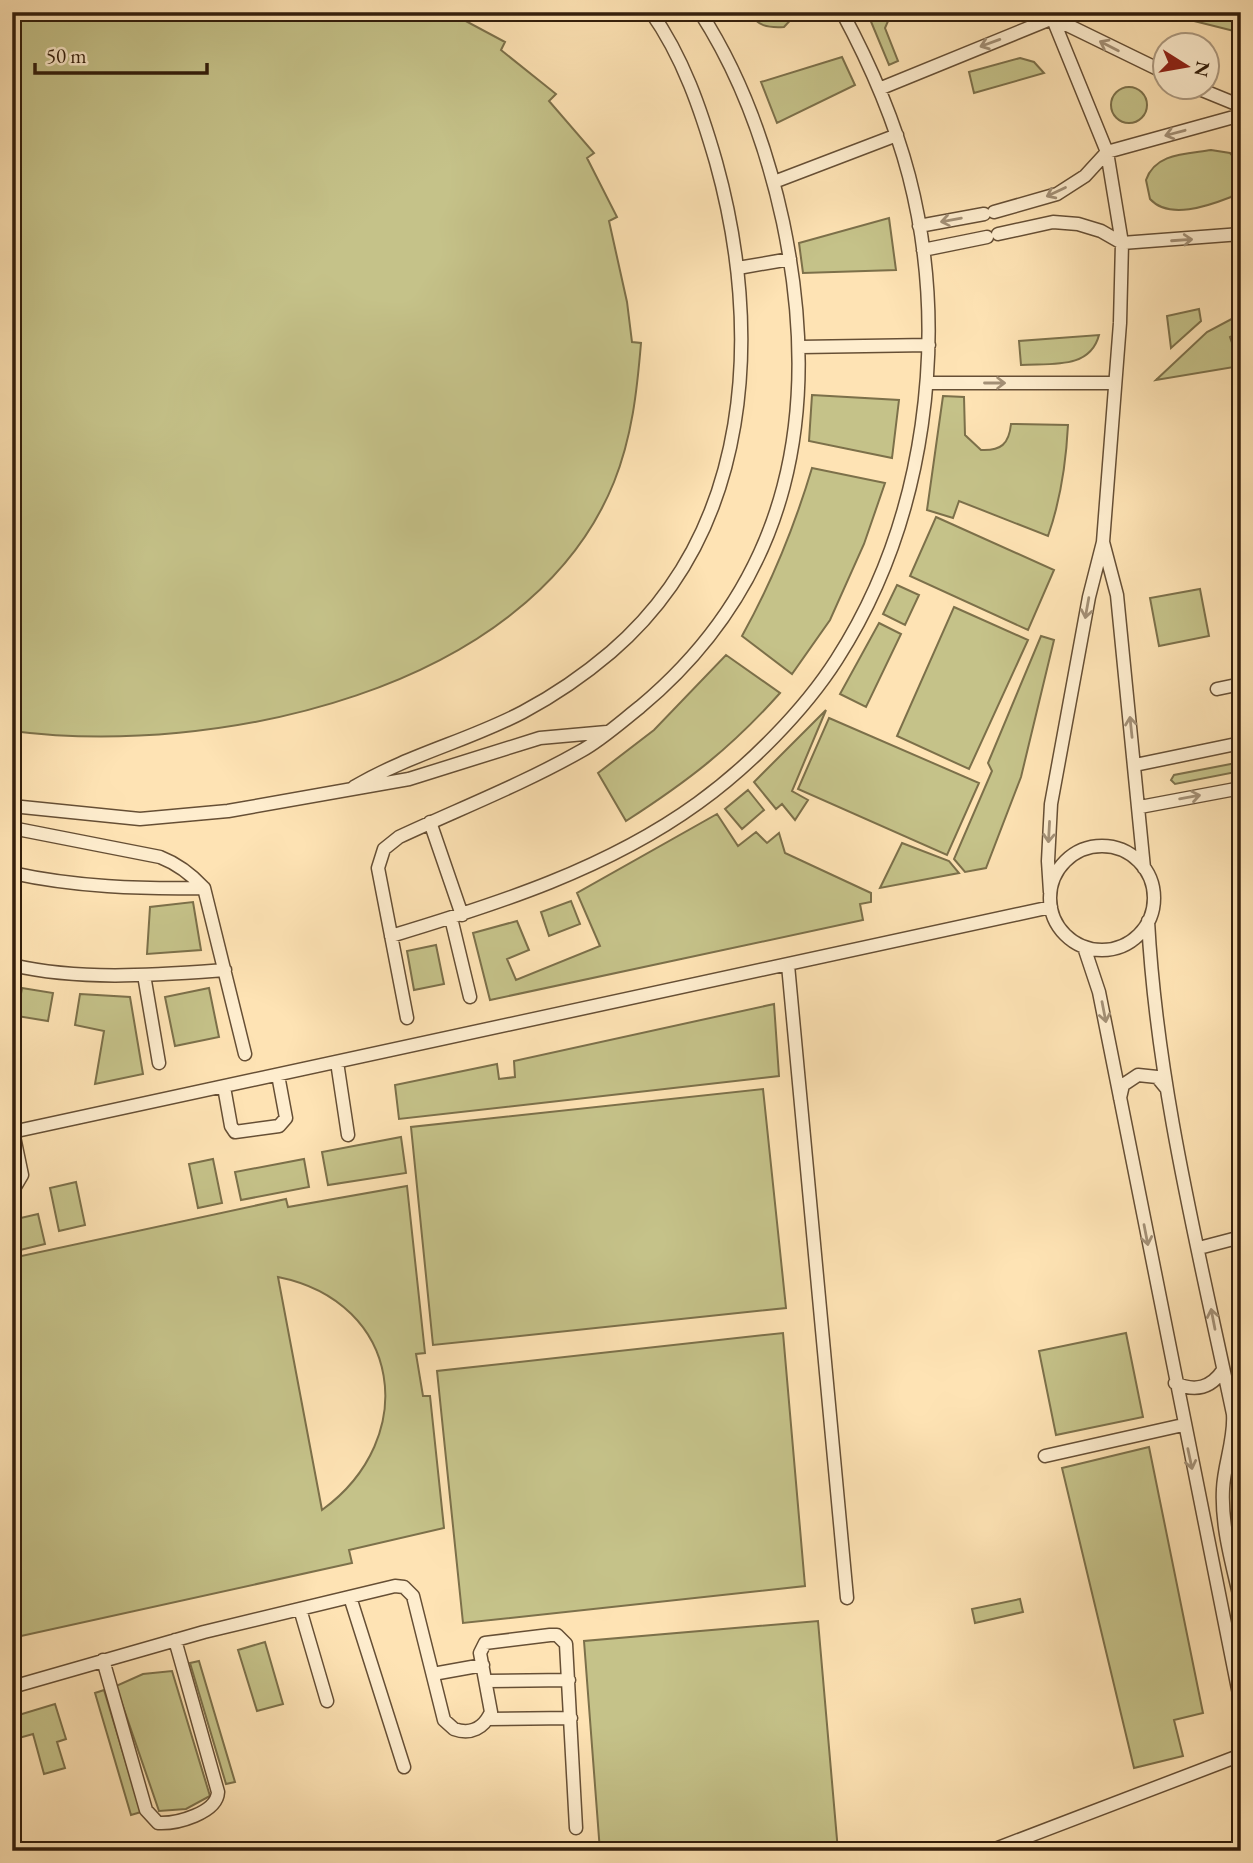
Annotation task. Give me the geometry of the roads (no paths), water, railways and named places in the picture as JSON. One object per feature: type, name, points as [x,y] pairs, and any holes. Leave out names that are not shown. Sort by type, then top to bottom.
[{"type":"lane","points":[[355,787],[406,759],[521,713],[568,685],[612,651],[651,610],[683,565],[723,478],[739,400],[743,361],[738,268],[728,206],[698,105],[680,61],[651,12]]},
{"type":"lane","points":[[407,1018],[378,868],[379,858],[390,842],[582,751],[641,705],[717,624],[764,542],[782,498],[793,452],[800,346],[790,259],[774,182],[757,125],[738,79],[700,12]]},
{"type":"lane","points":[[391,936],[457,916],[564,877],[665,825],[739,770],[811,695],[838,658],[864,610],[898,529],[912,474],[927,383],[929,345],[923,250],[897,135],[879,89],[842,12]]},
{"type":"lane","points":[[879,89],[1051,15]]},
{"type":"lane","points":[[1051,15],[1152,66]]},
{"type":"lane","points":[[1051,15],[1107,152],[1122,243],[1103,542],[1089,597],[1051,804],[1048,861],[1051,907],[1062,932],[1084,947],[1099,950],[1128,943],[1148,921]]},
{"type":"lane","points":[[1222,98],[1241,106]]},
{"type":"lane","points":[[919,226],[989,213],[1057,194],[1085,176],[1107,152],[1241,115]]},
{"type":"lane","points":[[774,182],[897,135]]},
{"type":"lane","points":[[1026,203],[1030,226]]},
{"type":"lane","points":[[923,250],[1054,222],[1078,224],[1101,231],[1122,243],[1241,234]]},
{"type":"lane","points":[[738,268],[790,259]]},
{"type":"lane","points":[[800,346],[929,345]]},
{"type":"lane","points":[[927,383],[1115,383]]},
{"type":"lane","points":[[1103,542],[1116,586],[1144,868],[1153,894],[1148,921],[1151,980],[1168,1091],[1223,1370],[1237,1413],[1223,1490],[1223,1511],[1241,1602]]},
{"type":"lane","points":[[1217,689],[1241,684]]},
{"type":"lane","points":[[12,806],[139,819],[228,811],[409,779],[540,738],[607,732]]},
{"type":"lane","points":[[1135,765],[1241,743]]},
{"type":"lane","points":[[1140,807],[1241,789]]},
{"type":"lane","points":[[430,822],[457,916],[470,997]]},
{"type":"lane","points":[[12,828],[160,857],[177,864],[204,888],[245,1054]]},
{"type":"lane","points":[[1050,892],[1063,863],[1089,847],[1120,849],[1133,856],[1144,868]]},
{"type":"lane","points":[[12,873],[48,881],[126,888],[204,888]]},
{"type":"lane","points":[[12,1192],[22,1175],[13,1132],[224,1087],[250,1075],[278,1075],[1051,907]]},
{"type":"lane","points":[[1084,947],[1100,992],[1119,1103],[1241,1704]]},
{"type":"lane","points":[[12,965],[68,973],[144,975],[225,970]]},
{"type":"lane","points":[[788,965],[847,1598]]},
{"type":"lane","points":[[144,975],[159,1063]]},
{"type":"lane","points":[[410,1032],[412,1046]]},
{"type":"lane","points":[[337,1062],[348,1135]]},
{"type":"lane","points":[[1119,1103],[1124,1085],[1138,1074],[1157,1077],[1168,1091]]},
{"type":"lane","points":[[224,1087],[231,1126],[235,1132],[279,1126],[286,1118],[278,1075]]},
{"type":"lane","points":[[1199,1248],[1241,1237]]},
{"type":"lane","points":[[1175,1383],[1196,1389],[1217,1379],[1223,1370]]},
{"type":"lane","points":[[1045,1456],[1183,1425]]},
{"type":"lane","points":[[12,1686],[175,1640],[395,1586],[410,1591],[414,1596],[444,1720],[449,1725],[468,1732],[476,1730],[488,1719],[491,1704],[481,1648],[488,1642],[556,1635],[566,1644],[576,1828]]},
{"type":"lane","points":[[350,1597],[404,1767]]},
{"type":"lane","points":[[300,1609],[327,1701]]},
{"type":"lane","points":[[103,1660],[146,1810],[153,1820],[170,1822],[208,1810],[216,1802],[218,1792],[175,1640]]},
{"type":"lane","points":[[433,1674],[483,1665]]},
{"type":"lane","points":[[486,1681],[569,1680]]},
{"type":"lane","points":[[488,1719],[570,1718]]},
{"type":"lane","points":[[990,1851],[1241,1755]]}]
